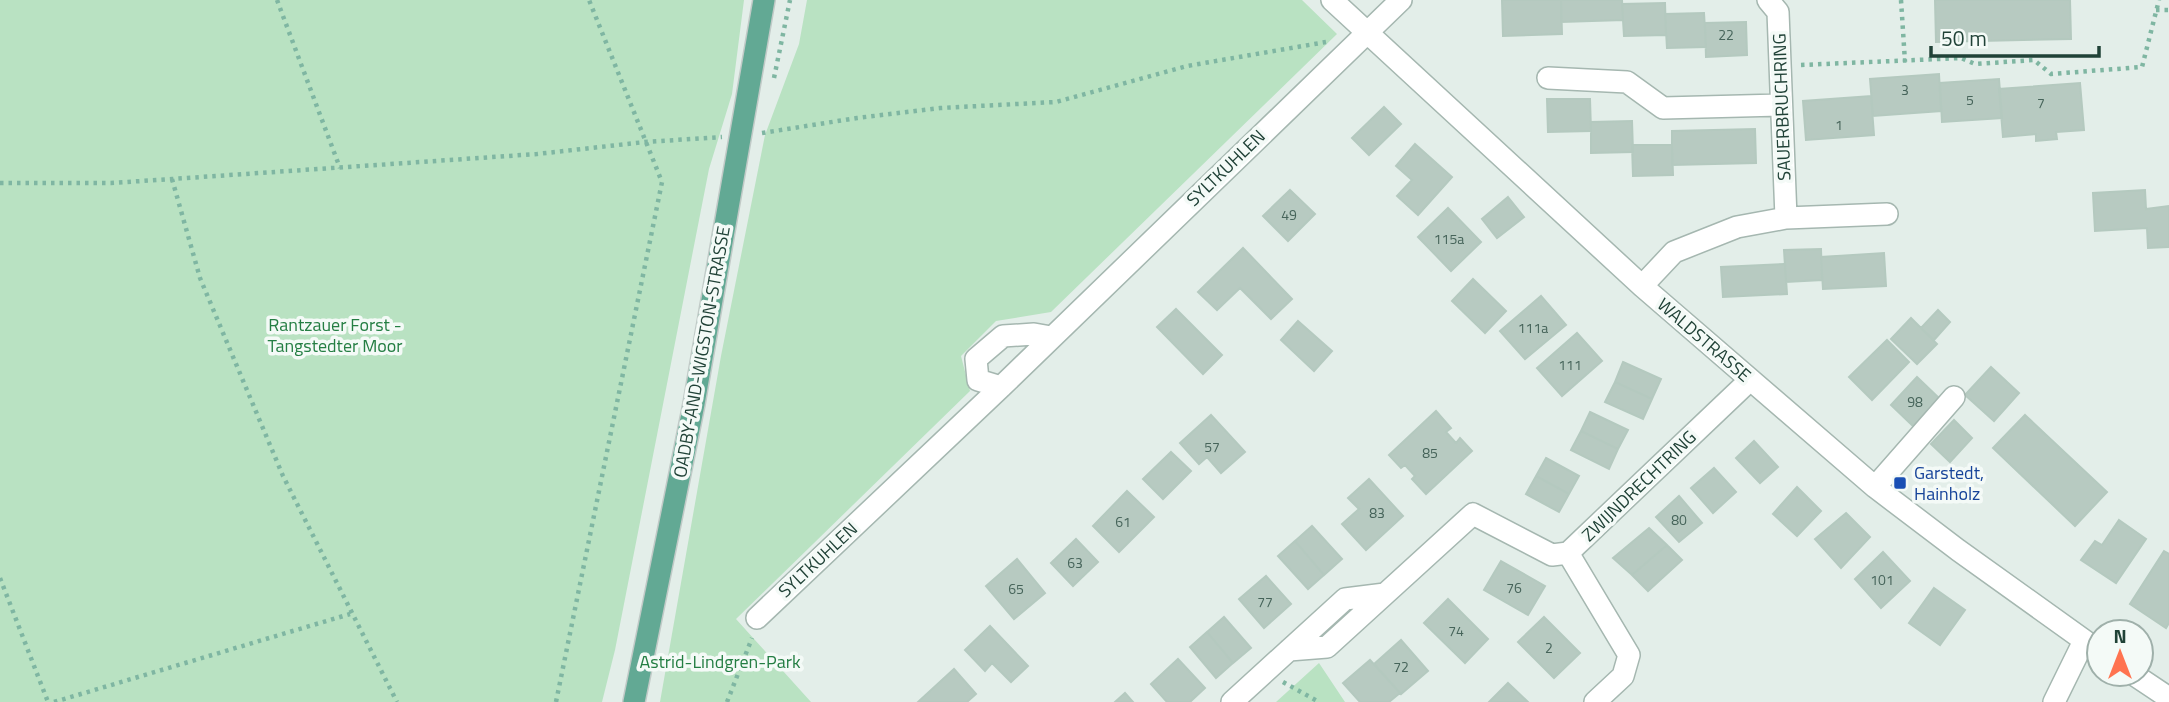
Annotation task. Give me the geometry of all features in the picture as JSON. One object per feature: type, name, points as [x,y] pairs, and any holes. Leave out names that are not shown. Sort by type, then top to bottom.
[{"type":"main road","name":"OADBY-AND-WIGSTON-STRASSE","points":[[634,702],[694,404],[764,0]]},
{"type":"street","name":"WALDSTRASSE","points":[[1332,0],[1364,35],[1749,380],[1875,487],[2085,641]]},
{"type":"street","name":"SYLTKUHLEN","points":[[757,618],[1001,387],[1401,0]]},
{"type":"street","name":"SAUERBRUCHRING","points":[[1768,0],[1778,12],[1786,218]]},
{"type":"street","points":[[1548,78],[1627,82],[1663,108],[1780,105]]},
{"type":"street","points":[[1642,286],[1674,252],[1737,227],[1786,218],[1887,214]]},
{"type":"street","points":[[1001,387],[978,380],[976,359],[1003,335],[1034,334],[1051,337]]},
{"type":"street","name":"ZWIJNDRECHTRING","points":[[1232,702],[1289,650],[1327,646],[1474,514],[1552,555],[1568,553],[1749,380]]},
{"type":"street","points":[[1875,487],[1954,397]]},
{"type":"street","points":[[1568,553],[1629,655],[1623,676],[1595,702]]},
{"type":"street","points":[[2054,702],[2085,656]]},
{"type":"street","points":[[2154,688],[2169,698]]},
{"type":"path","points":[[277,0],[340,168]]},
{"type":"path","points":[[556,702],[662,182],[589,0]]},
{"type":"path","points":[[1900,0],[1905,62]]},
{"type":"path","points":[[1780,66],[1961,58],[1975,64],[2034,60],[2051,74],[2143,67],[2159,0]]},
{"type":"path","points":[[2156,10],[2169,10]]},
{"type":"path","points":[[762,134],[857,118],[940,108],[1056,102],[1187,66],[1364,35]]},
{"type":"path","points":[[0,183],[111,183],[537,154],[645,142],[740,136]]},
{"type":"path","points":[[172,179],[205,290],[282,476],[397,702]]},
{"type":"path","points":[[0,578],[48,702]]},
{"type":"path","points":[[54,702],[351,614]]},
{"type":"path","points":[[727,702],[749,647],[757,618]]},
{"type":"path","points":[[1265,673],[1319,702]]},
{"type":"green space","name":"Rantzauer Forst - Tangstedter Moor","points":[[0,0],[744,0],[732,94],[709,169],[615,650],[602,702],[0,702]]},
{"type":"green space","name":"Astrid-Lindgren-Park","points":[[807,0],[1302,0],[1337,34],[1051,312],[996,321],[961,356],[970,391],[736,619],[811,702],[660,702],[721,356],[765,135],[799,44]]},
{"type":"green space","points":[[1319,663],[1345,702],[1276,702]]},
{"type":"building","points":[[1502,0],[1561,0],[1562,34],[1503,36]]},
{"type":"building","points":[[1561,0],[1622,0],[1623,20],[1561,22]]},
{"type":"building","points":[[1935,0],[2070,0],[2071,39],[1936,42]]},
{"type":"building","points":[[1665,3],[1666,35],[1624,36],[1622,4]]},
{"type":"building","points":[[1704,13],[1706,47],[1667,48],[1665,14]]},
{"type":"building","points":[[1746,22],[1747,55],[1706,57],[1705,23]]},
{"type":"building","points":[[1939,74],[1941,111],[1873,116],[1870,79]]},
{"type":"building","points":[[1999,79],[2002,118],[1942,122],[1940,83]]},
{"type":"building","points":[[2080,83],[2084,130],[2056,132],[2057,139],[2036,141],[2036,134],[2003,137],[1999,89]]},
{"type":"building","points":[[1871,96],[1874,135],[1806,140],[1803,101]]},
{"type":"building","points":[[1547,99],[1590,99],[1591,131],[1548,132]]},
{"type":"building","points":[[1384,107],[1401,124],[1369,155],[1352,138]]},
{"type":"building","points":[[1632,121],[1633,152],[1591,153],[1591,122]]},
{"type":"building","points":[[1755,129],[1756,163],[1672,165],[1672,131]]},
{"type":"building","points":[[1415,144],[1452,177],[1418,215],[1397,196],[1412,180],[1396,166]]},
{"type":"building","points":[[1632,145],[1672,145],[1673,175],[1633,176]]},
{"type":"building","points":[[1290,190],[1315,214],[1288,241],[1263,216]]},
{"type":"building","points":[[2145,190],[2146,209],[2169,206],[2169,247],[2148,248],[2147,228],[2095,231],[2093,193]]},
{"type":"building","points":[[1508,197],[1524,217],[1497,238],[1482,219]]},
{"type":"building","points":[[1448,208],[1481,242],[1451,271],[1418,237]]},
{"type":"building","points":[[1243,248],[1292,299],[1271,319],[1240,288],[1217,310],[1198,292]]},
{"type":"building","points":[[1821,249],[1822,280],[1786,282],[1784,250]]},
{"type":"building","points":[[1884,253],[1886,286],[1823,289],[1821,257]]},
{"type":"building","points":[[1785,264],[1787,294],[1723,297],[1721,267]]},
{"type":"building","points":[[1473,279],[1506,311],[1485,333],[1452,301]]},
{"type":"building","points":[[1541,296],[1566,325],[1525,359],[1500,331]]},
{"type":"building","points":[[1176,309],[1222,355],[1203,374],[1157,327]]},
{"type":"building","points":[[1938,310],[1950,322],[1934,340],[1921,328]]},
{"type":"building","points":[[1911,318],[1937,344],[1917,364],[1891,339]]},
{"type":"building","points":[[1298,321],[1332,351],[1314,371],[1281,340]]},
{"type":"building","points":[[1577,333],[1602,361],[1562,396],[1537,368]]},
{"type":"building","points":[[1887,340],[1909,362],[1872,400],[1849,377]]},
{"type":"building","points":[[1623,362],[1661,379],[1652,399],[1615,382]]},
{"type":"building","points":[[1991,367],[2019,393],[1994,421],[1965,395]]},
{"type":"building","points":[[1917,377],[1940,399],[1913,426],[1891,405]]},
{"type":"building","points":[[1615,382],[1652,399],[1643,419],[1605,402]]},
{"type":"building","points":[[1436,411],[1451,428],[1446,432],[1456,443],[1460,438],[1472,451],[1426,494],[1412,479],[1415,476],[1405,465],[1401,468],[1389,455]]},
{"type":"building","points":[[1590,412],[1628,430],[1618,449],[1581,431]]},
{"type":"building","points":[[1211,415],[1245,452],[1221,473],[1207,457],[1199,464],[1180,443]]},
{"type":"building","points":[[2025,415],[2107,492],[2075,526],[1993,448]]},
{"type":"building","points":[[1954,420],[1972,438],[1950,462],[1931,444]]},
{"type":"building","points":[[1581,431],[1618,449],[1609,469],[1571,450]]},
{"type":"building","points":[[1754,441],[1778,467],[1760,483],[1736,458]]},
{"type":"building","points":[[1171,452],[1191,471],[1163,499],[1143,479]]},
{"type":"building","points":[[1546,458],[1579,476],[1569,494],[1536,476]]},
{"type":"building","points":[[1714,468],[1736,492],[1713,513],[1691,488]]},
{"type":"building","points":[[1536,476],[1569,494],[1559,512],[1526,494]]},
{"type":"building","points":[[1369,479],[1403,516],[1366,550],[1342,524],[1359,509],[1348,498]]},
{"type":"building","points":[[1797,487],[1821,511],[1797,536],[1773,514]]},
{"type":"building","points":[[1127,491],[1154,517],[1119,552],[1093,526]]},
{"type":"building","points":[[1679,496],[1702,523],[1679,542],[1656,517]]},
{"type":"building","points":[[1846,513],[1870,537],[1841,568],[1815,539]]},
{"type":"building","points":[[2119,520],[2146,539],[2116,583],[2081,560],[2095,541],[2102,545]]},
{"type":"building","points":[[1312,526],[1342,559],[1324,575],[1295,541]]},
{"type":"building","points":[[1649,528],[1667,545],[1632,575],[1613,558]]},
{"type":"building","points":[[1076,539],[1098,562],[1073,586],[1051,563]]},
{"type":"building","points":[[1295,541],[1324,575],[1308,589],[1278,556]]},
{"type":"building","points":[[1667,545],[1682,560],[1648,591],[1632,575]]},
{"type":"building","points":[[2164,551],[2169,554],[2169,623],[2166,628],[2155,618],[2130,604]]},
{"type":"building","points":[[1883,552],[1910,581],[1881,608],[1855,579]]},
{"type":"building","points":[[1017,559],[1045,593],[1014,619],[986,586]]},
{"type":"building","points":[[1501,561],[1545,586],[1528,615],[1484,590]]},
{"type":"building","points":[[1266,576],[1291,604],[1264,628],[1239,599]]},
{"type":"building","points":[[1934,588],[1965,610],[1940,645],[1909,623]]},
{"type":"building","points":[[1448,599],[1488,639],[1465,663],[1424,623]]},
{"type":"building","points":[[1224,617],[1251,648],[1233,663],[1207,632]]},
{"type":"building","points":[[1544,617],[1580,653],[1554,678],[1518,642]]},
{"type":"building","points":[[990,626],[1028,666],[1011,682],[992,663],[985,671],[965,650]]},
{"type":"building","points":[[1207,632],[1233,663],[1216,678],[1190,647]]},
{"type":"building","points":[[1401,640],[1428,671],[1401,694],[1374,664]]},
{"type":"building","points":[[1178,659],[1205,688],[1190,702],[1167,702],[1151,684]]},
{"type":"building","points":[[1370,660],[1400,693],[1389,702],[1360,702],[1343,683]]},
{"type":"building","points":[[954,669],[976,694],[967,702],[918,702]]},
{"type":"building","points":[[1508,683],[1528,702],[1489,702]]},
{"type":"building","points":[[1125,693],[1133,702],[1115,702]]},
{"type":"place","name":"Garstedt, Hainholz","points":[[1900,483]]}]
